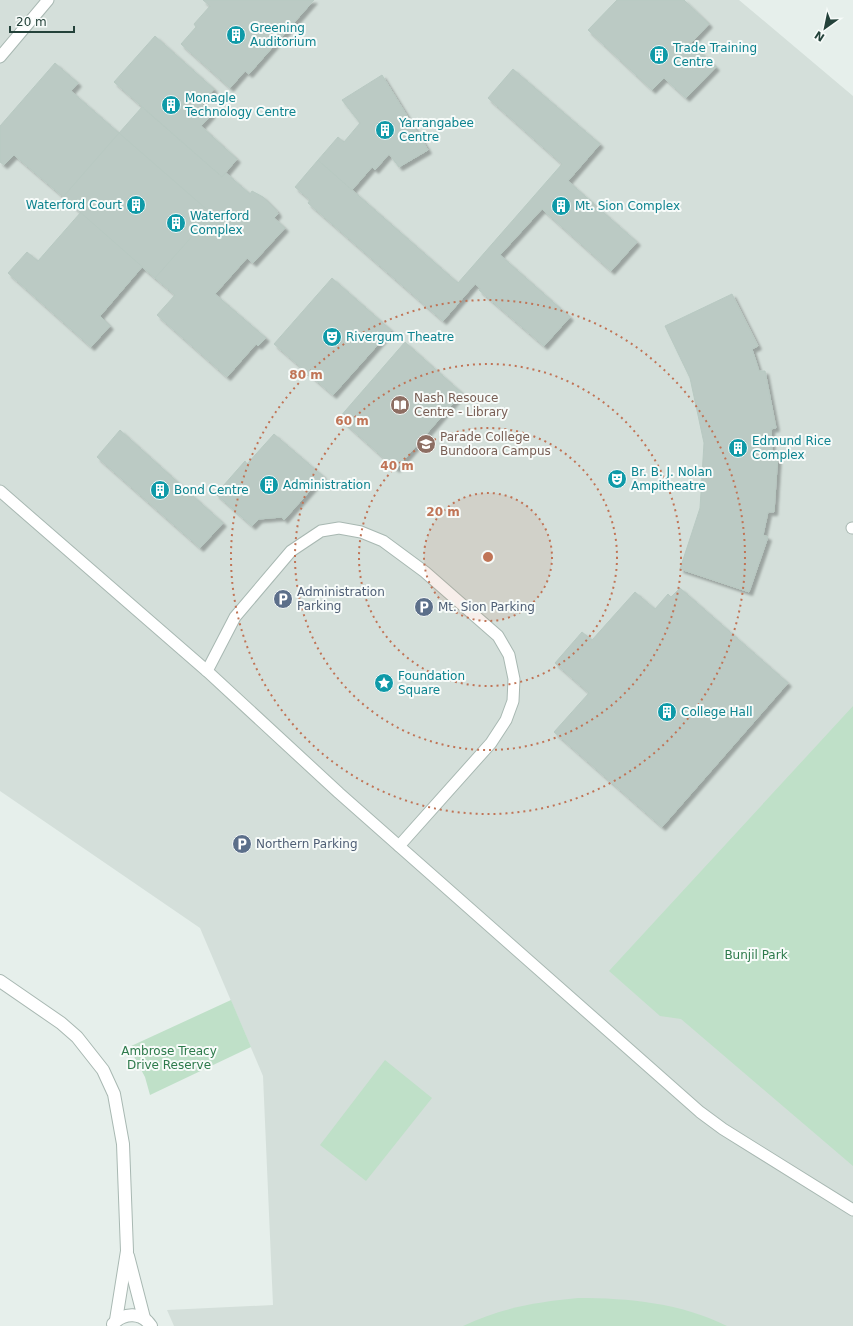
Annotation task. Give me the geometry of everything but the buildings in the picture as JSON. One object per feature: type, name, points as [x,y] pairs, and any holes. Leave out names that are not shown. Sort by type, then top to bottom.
[{"type":"street","points":[[0,981],[61,1023],[82,1043],[103,1070],[114,1094],[123,1144],[126,1251],[112,1325]]},
{"type":"street","points":[[126,1251],[148,1322]]},
{"type":"street","points":[[112,1325],[130,1315],[148,1322]]},
{"type":"lane","points":[[0,57],[48,0]]},
{"type":"lane","points":[[0,491],[207,671],[399,846],[700,1112],[723,1129],[853,1210]]},
{"type":"lane","points":[[207,671],[234,617],[291,551],[321,531],[339,528],[361,532],[383,541],[425,572],[498,636],[509,655],[514,679],[513,701],[506,720],[492,743],[399,846]]},
{"type":"shaded area","name":"Parade College Bundoora Campus","points":[[0,0],[739,0],[853,96],[853,1326],[174,1326],[167,1310],[273,1305],[263,1076],[200,928],[0,791]]},
{"type":"green space","name":"Bunjil Park","points":[[853,706],[853,1166],[681,1019],[660,1016],[609,971]]},
{"type":"green space","name":"Ambrose Treacy Drive Reserve","points":[[231,1000],[251,1047],[150,1095],[145,1077],[129,1047]]},
{"type":"green space","points":[[385,1060],[432,1098],[366,1181],[320,1145]]},
{"type":"green space","points":[[578,1298],[616,1299],[654,1303],[691,1312],[727,1326],[463,1326],[505,1310]]},
{"type":"place","name":"Greening Auditorium","points":[[236,35]]},
{"type":"place","name":"Trade Training Centre","points":[[659,55]]},
{"type":"place","name":"Monagle Technology Centre","points":[[171,105]]},
{"type":"place","name":"Yarrangabee Centre","points":[[385,130]]},
{"type":"place","name":"Waterford Court","points":[[136,205]]},
{"type":"place","name":"Mt. Sion Complex","points":[[561,206]]},
{"type":"place","name":"Waterford Complex","points":[[176,223]]},
{"type":"place","name":"Rivergum Theatre","points":[[332,337]]},
{"type":"place","name":"Nash Resouce Centre - Library","points":[[400,405]]},
{"type":"place","name":"Parade College Bundoora Campus","points":[[426,444]]},
{"type":"place","name":"Edmund Rice Complex","points":[[738,448]]},
{"type":"place","name":"Br. B. J. Nolan Ampitheatre","points":[[617,479]]},
{"type":"place","name":"Administration","points":[[269,485]]},
{"type":"place","name":"Bond Centre","points":[[160,490]]},
{"type":"place","name":"Administration Parking","points":[[283,599]]},
{"type":"place","name":"Mt. Sion Parking","points":[[424,607]]},
{"type":"place","name":"Foundation Square","points":[[384,683]]},
{"type":"place","name":"College Hall","points":[[667,712]]},
{"type":"place","name":"Northern Parking","points":[[242,844]]}]
